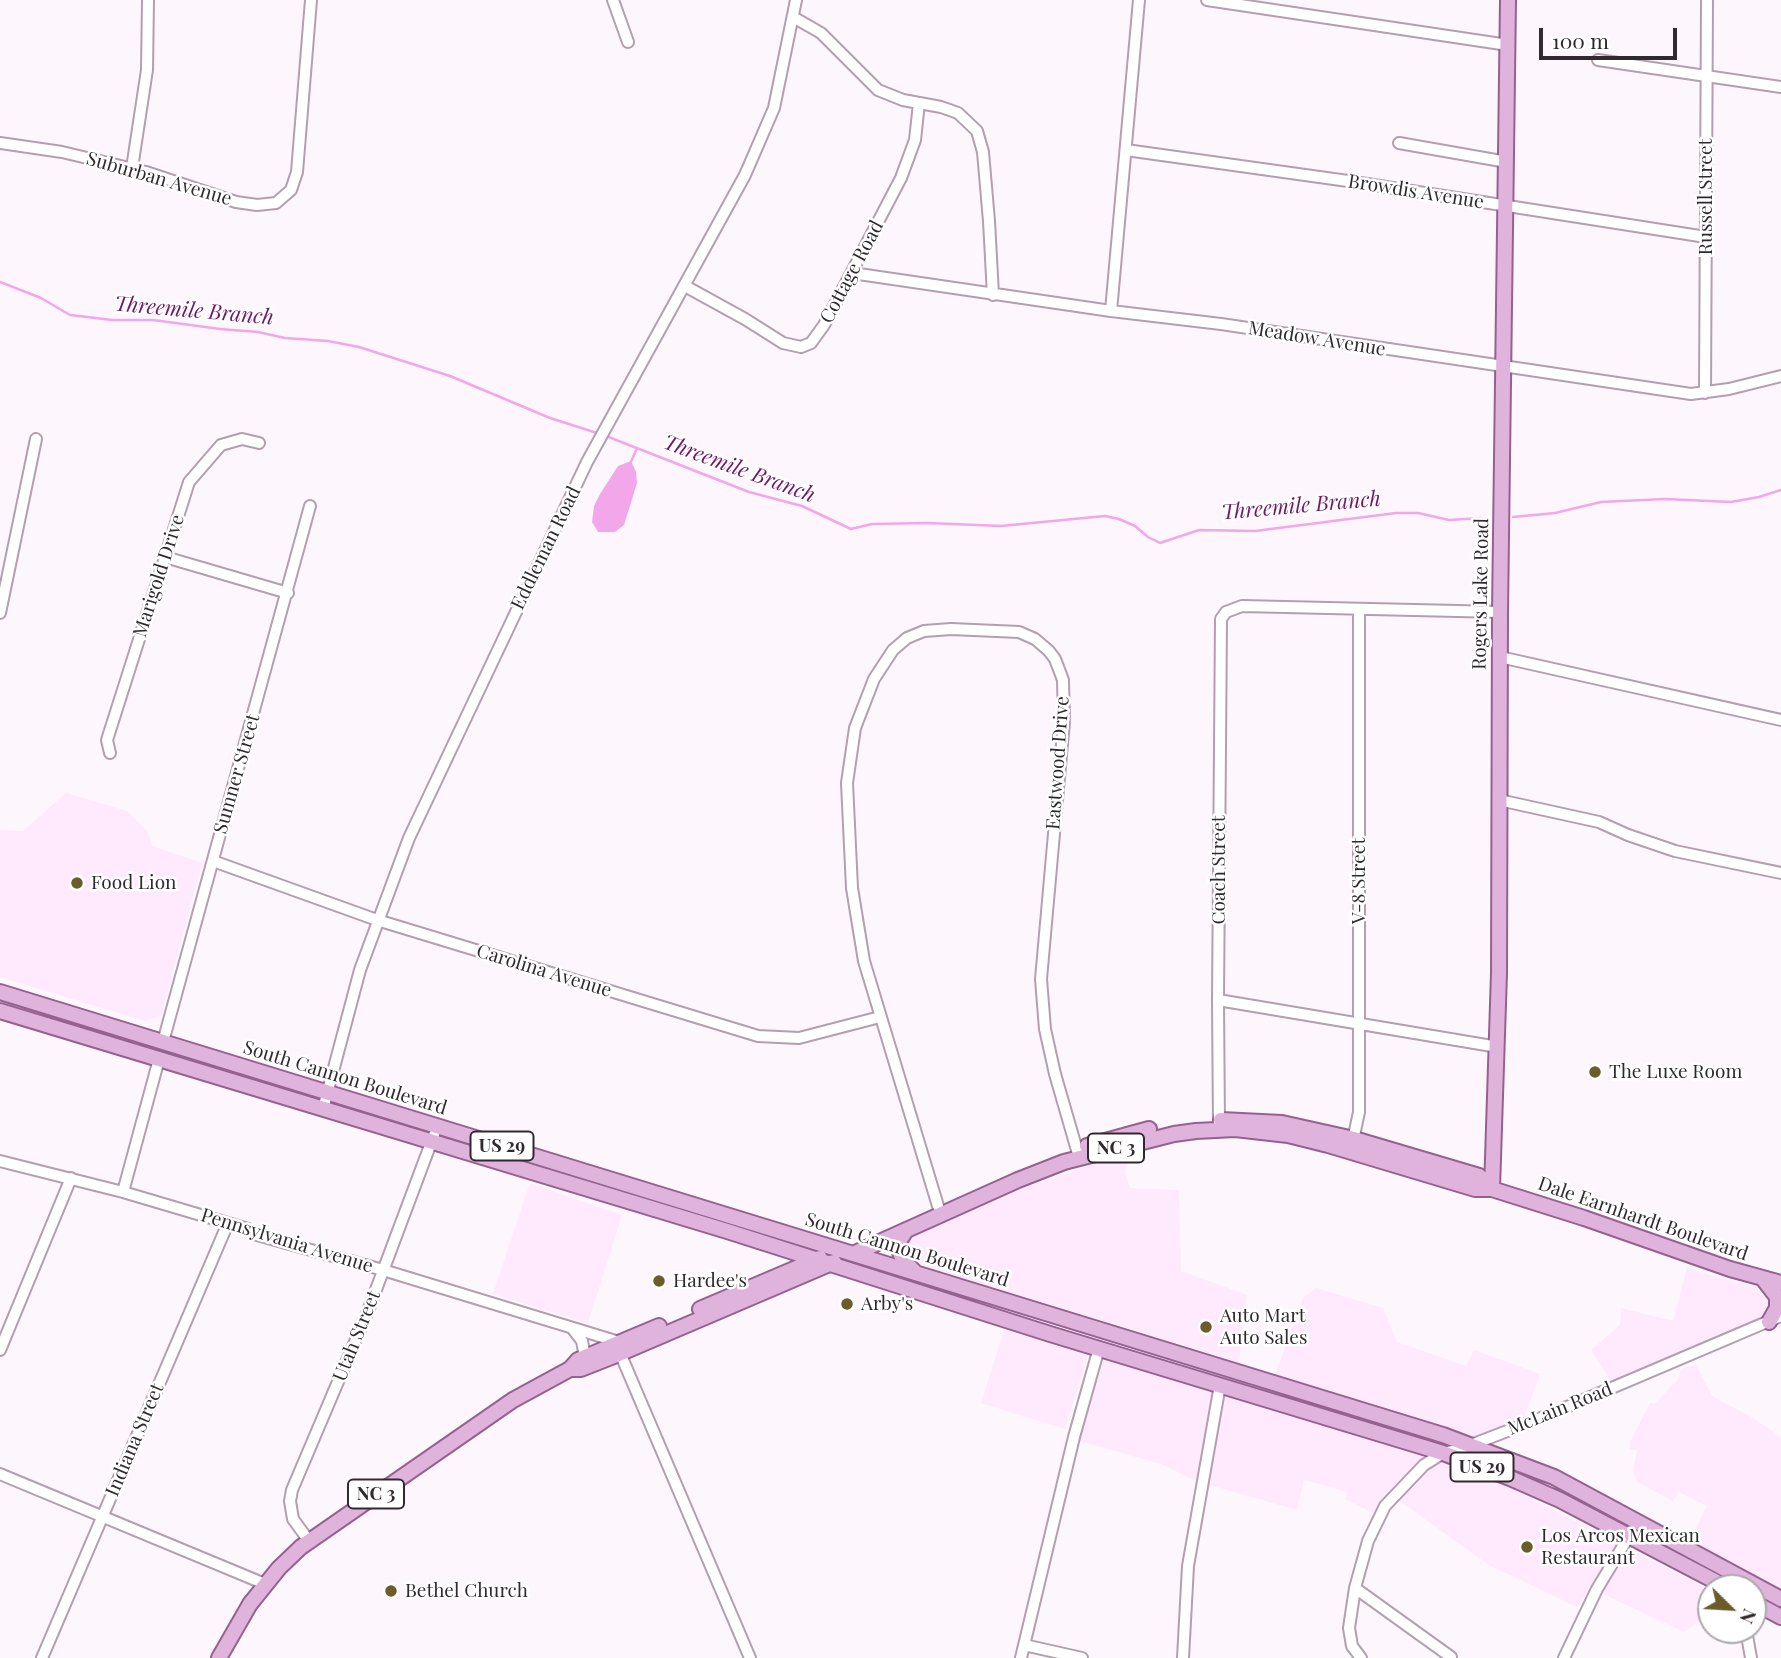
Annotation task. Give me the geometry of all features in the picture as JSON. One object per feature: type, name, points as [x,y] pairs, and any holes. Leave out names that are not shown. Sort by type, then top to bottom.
[{"type":"main road","name":"Rogers Lake Road","points":[[1492,1189],[1498,1047],[1500,612],[1508,0]]},
{"type":"main road","name":"South Cannon Boulevard","points":[[0,992],[1471,1445],[1554,1477],[1731,1574]]},
{"type":"main road","name":"South Cannon Boulevard","points":[[0,1011],[824,1261],[1443,1453],[1560,1500],[1701,1574]]},
{"type":"main road","name":"Dale Earnhardt Boulevard","points":[[847,1252],[938,1206],[1015,1172],[1078,1153],[1219,1124],[1352,1145],[1475,1189],[1492,1189],[1781,1283]]},
{"type":"main road","name":"Dale Earnhardt Boulevard","points":[[570,1369],[581,1369],[619,1348],[824,1261],[906,1230],[1078,1153]]},
{"type":"main road","points":[[906,1230],[899,1250],[903,1260],[915,1272]]},
{"type":"main road","points":[[1763,1279],[1777,1297],[1775,1319]]},
{"type":"main road","name":"US 29","points":[[1099,1348],[1115,1344],[1151,1350],[1165,1349]]},
{"type":"main road","name":"Dale Earnhardt Boulevard","points":[[219,1658],[239,1621],[265,1584],[309,1541],[479,1422],[570,1369],[578,1360],[619,1348]]},
{"type":"street","points":[[132,168],[147,70],[148,0]]},
{"type":"street","name":"Suburban Avenue","points":[[0,143],[62,152],[132,168],[236,202],[275,203],[291,190],[297,172],[311,0]]},
{"type":"street","points":[[613,0],[628,41]]},
{"type":"street","name":"Eddleman Road","points":[[323,1109],[360,970],[377,920],[426,800],[581,474],[745,175],[767,126],[784,65],[796,0]]},
{"type":"street","points":[[1111,312],[1139,0]]},
{"type":"street","points":[[1207,0],[1508,45]]},
{"type":"street","name":"Russell Street","points":[[1704,393],[1707,0]]},
{"type":"street","points":[[793,17],[821,33],[878,90],[903,100],[958,113],[977,131],[983,152],[993,295]]},
{"type":"street","points":[[1598,60],[1781,87]]},
{"type":"street","name":"Cottage Road","points":[[685,286],[783,343],[801,347],[811,343],[819,334],[901,178],[915,139],[919,103]]},
{"type":"street","points":[[1399,143],[1507,162]]},
{"type":"street","name":"Browdis Avenue","points":[[1126,150],[1348,181],[1706,237]]},
{"type":"street","name":"Meadow Avenue","points":[[852,273],[1111,312],[1221,324],[1691,394],[1781,376]]},
{"type":"street","points":[[0,613],[36,439]]},
{"type":"street","name":"Marigold Drive","points":[[110,754],[107,740],[189,482],[221,445],[242,439],[259,443]]},
{"type":"street","name":"Sumner Street","points":[[163,1042],[310,506]]},
{"type":"street","points":[[165,557],[288,593]]},
{"type":"street","name":"Coach Street","points":[[1219,1124],[1222,619],[1226,612],[1242,606],[1359,610]]},
{"type":"street","points":[[1359,610],[1500,612]]},
{"type":"street","name":"V-8 Street","points":[[1352,1145],[1359,1112],[1359,610]]},
{"type":"street","name":"Eastwood Drive","points":[[938,1206],[864,961],[857,924],[849,846],[849,760],[855,728],[867,695],[886,658],[915,634],[951,629],[999,629],[1027,634],[1055,659],[1065,691],[1064,722],[1041,979],[1045,1029],[1078,1153]]},
{"type":"street","points":[[1500,657],[1781,720]]},
{"type":"street","points":[[1499,800],[1599,822],[1675,851],[1781,873]]},
{"type":"street","name":"Carolina Avenue","points":[[213,861],[377,920],[758,1037],[799,1038],[880,1017]]},
{"type":"street","points":[[1218,1000],[1498,1047]]},
{"type":"street","points":[[123,1192],[159,1059]]},
{"type":"street","name":"Utah Street","points":[[309,1541],[293,1519],[290,1501],[292,1490],[368,1311],[437,1126]]},
{"type":"street","name":"Pennsylvania Avenue","points":[[0,1161],[123,1192],[248,1229],[257,1235],[383,1270],[572,1328],[619,1348]]},
{"type":"street","points":[[0,1350],[71,1178]]},
{"type":"street","name":"Indiana Street","points":[[42,1658],[228,1223]]},
{"type":"street","name":"McLain Road","points":[[1361,1658],[1352,1646],[1350,1637],[1355,1588],[1368,1541],[1385,1506],[1424,1465],[1443,1453],[1471,1445],[1775,1319]]},
{"type":"street","points":[[572,1328],[582,1341],[585,1357]]},
{"type":"street","points":[[619,1348],[750,1658]]},
{"type":"street","points":[[1021,1658],[1074,1437],[1099,1348]]},
{"type":"street","points":[[1183,1658],[1188,1566],[1220,1385]]},
{"type":"street","points":[[0,1474],[265,1584]]},
{"type":"street","points":[[1564,1658],[1597,1589],[1629,1536]]},
{"type":"street","points":[[1355,1588],[1451,1657]]},
{"type":"street","points":[[1024,1645],[1082,1658]]},
{"type":"shaded area","points":[[631,461],[637,483],[624,525],[615,532],[598,532],[592,522],[594,506],[618,466]]},
{"type":"shaded area","points":[[66,793],[127,811],[148,832],[152,846],[202,863],[161,1016],[145,1021],[0,977],[0,830],[23,831]]},
{"type":"shaded area","points":[[1129,1152],[1125,1172],[1130,1188],[1179,1190],[1181,1271],[1247,1295],[1239,1362],[927,1267],[906,1253],[906,1243],[913,1233],[1009,1193]]},
{"type":"shaded area","points":[[530,1183],[622,1215],[588,1323],[493,1294]]},
{"type":"shaded area","points":[[1687,1268],[1768,1292],[1773,1307],[1766,1316],[1611,1382],[1591,1350],[1620,1325],[1621,1308],[1673,1321]]},
{"type":"shaded area","points":[[1316,1288],[1383,1308],[1397,1342],[1466,1366],[1474,1350],[1540,1374],[1523,1419],[1475,1437],[1274,1378],[1303,1298]]},
{"type":"shaded area","points":[[1004,1330],[1088,1355],[1065,1429],[981,1403]]},
{"type":"shaded area","points":[[1104,1359],[1369,1436],[1499,1482],[1697,1584],[1697,1622],[1684,1632],[1590,1588],[1577,1607],[1489,1565],[1404,1504],[1387,1495],[1373,1513],[1345,1499],[1348,1492],[1304,1480],[1297,1510],[1196,1481],[1161,1464],[1079,1441]]},
{"type":"shaded area","points":[[1696,1365],[1712,1396],[1781,1437],[1781,1590],[1767,1583],[1767,1574],[1750,1574],[1689,1542],[1707,1506],[1679,1492],[1673,1501],[1637,1482],[1633,1470],[1637,1450],[1630,1449],[1630,1442],[1650,1403],[1655,1404],[1678,1379],[1681,1369]]},
{"type":"waterway","name":"Threemile Branch","points":[[0,282],[41,298],[70,315],[112,320],[153,320],[359,347],[450,376],[550,418],[600,434]]},
{"type":"waterway","name":"Threemile Branch","points":[[606,436],[749,492],[802,506],[851,529],[872,524],[1001,526],[1105,516],[1135,526],[1160,543],[1199,530],[1255,531],[1396,513],[1418,513],[1449,520],[1481,518]]},
{"type":"waterway","points":[[630,464],[637,448]]},
{"type":"waterway","name":"Threemile Branch","points":[[1513,517],[1555,513],[1601,502],[1665,499],[1731,502],[1781,490]]},
{"type":"place","name":"Food Lion","points":[[77,883]]},
{"type":"place","name":"The Luxe Room","points":[[1595,1072]]},
{"type":"place","name":"Hardee's","points":[[659,1281]]},
{"type":"place","name":"Arby's","points":[[847,1304]]},
{"type":"place","name":"Auto Mart Auto Sales","points":[[1206,1327]]},
{"type":"place","name":"Los Arcos Mexican Restaurant","points":[[1527,1547]]},
{"type":"place","name":"Bethel Church","points":[[391,1591]]}]
